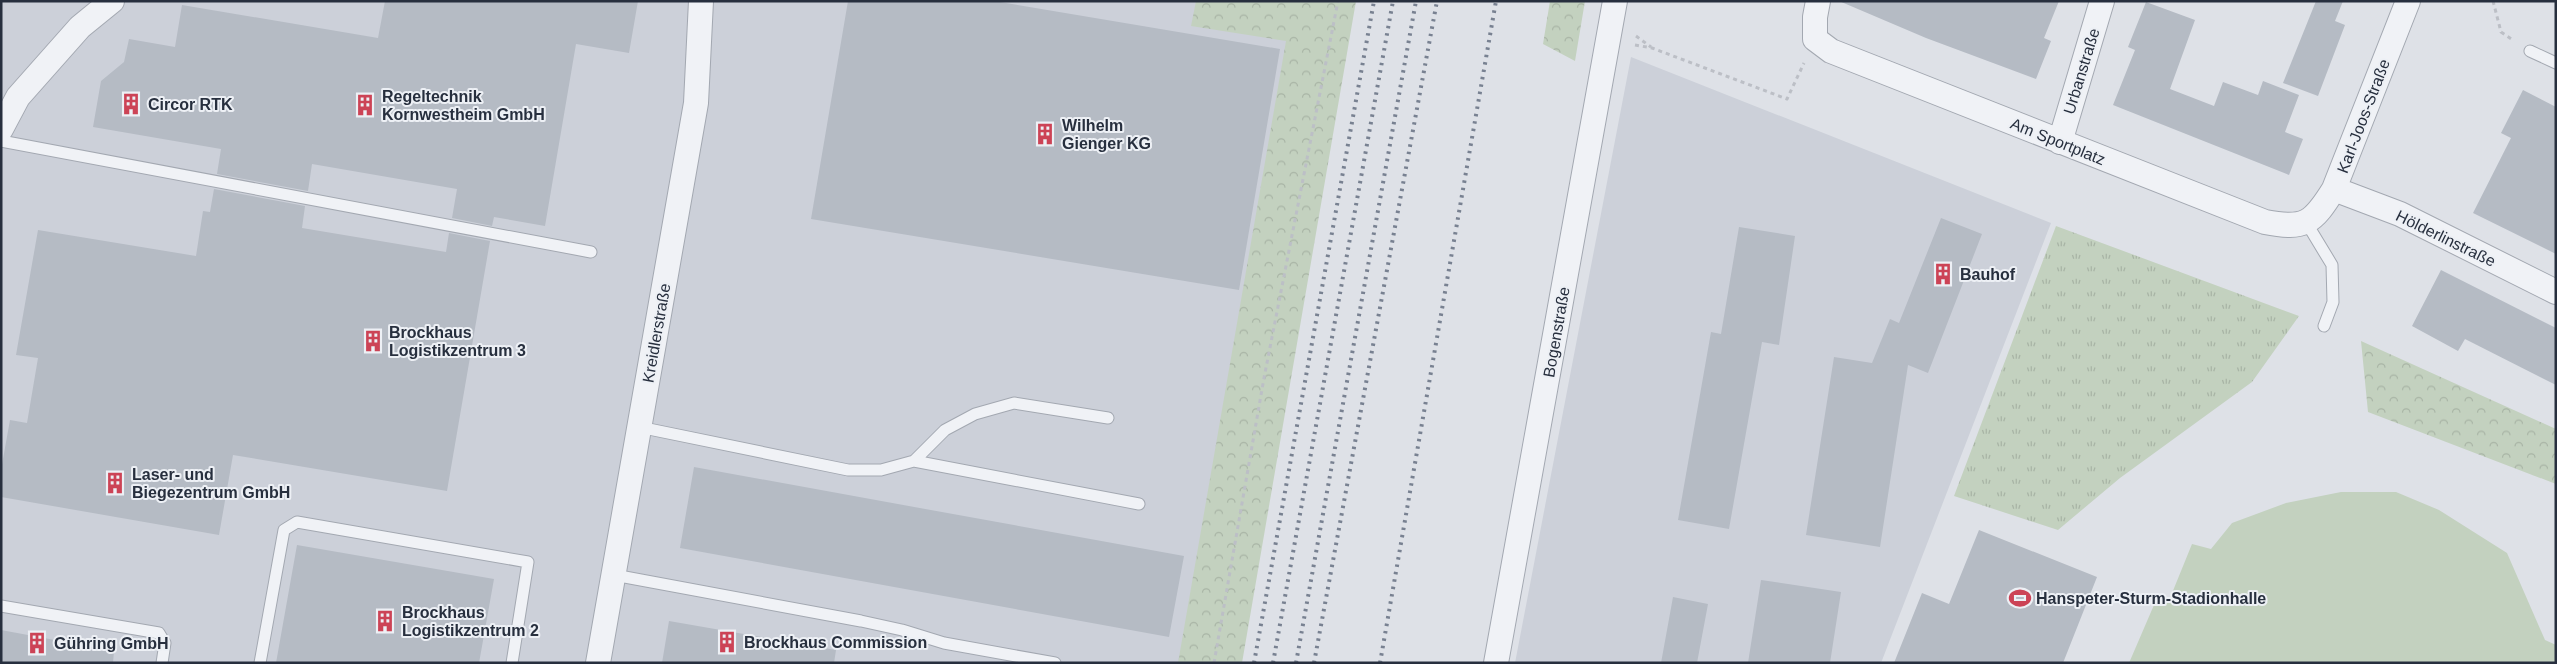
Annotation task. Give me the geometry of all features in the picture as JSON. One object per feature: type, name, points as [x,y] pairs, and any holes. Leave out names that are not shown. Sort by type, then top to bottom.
[{"type":"street","points":[[1,129],[18,97],[80,27],[112,1]]},
{"type":"street","name":"Kreidlerstraße","points":[[598,663],[696,102],[701,1]]},
{"type":"street","name":"Bogenstraße","points":[[1496,663],[1615,1]]},
{"type":"street","points":[[1815,39],[1815,17],[1818,1]]},
{"type":"street","name":"Urbanstraße","points":[[2060,142],[2102,1]]},
{"type":"street","name":"Karl-Joos-Straße","points":[[2306,222],[2320,212],[2334,189],[2408,1]]},
{"type":"street","name":"Am Sportplatz","points":[[1815,39],[1831,51],[2264,222],[2288,226],[2306,222]]},
{"type":"street","name":"Hölderlinstraße","points":[[2334,189],[2400,214],[2556,292]]},
{"type":"lane","points":[[2530,51],[2556,63]]},
{"type":"lane","points":[[1,141],[591,252]]},
{"type":"lane","points":[[2306,222],[2332,265],[2333,302],[2324,326]]},
{"type":"lane","points":[[914,461],[945,430],[975,414],[1014,403],[1108,418]]},
{"type":"lane","points":[[639,427],[848,470],[881,470],[914,461],[1138,504]]},
{"type":"lane","points":[[260,663],[284,530],[297,522],[528,562],[512,663]]},
{"type":"lane","points":[[614,575],[861,621],[902,630],[944,643],[1055,663]]},
{"type":"lane","points":[[1,606],[159,633],[166,643],[162,663]]},
{"type":"path","points":[[1214,663],[1264,378],[1338,1]]},
{"type":"path","points":[[2493,1],[2501,32],[2530,51]]},
{"type":"path","points":[[1608,37],[1652,48],[1787,99],[1815,39]]},
{"type":"shaded area","points":[[1,1],[1310,1],[1184,663],[1,663]]},
{"type":"shaded area","name":"Bauhof","points":[[1631,57],[2051,223],[1881,663],[1515,663]]},
{"type":"green space","points":[[1196,1],[1356,1],[1242,663],[1178,663],[1286,41],[1191,26]]},
{"type":"green space","points":[[1550,1],[1585,1],[1575,61],[1543,44]]},
{"type":"green space","points":[[2056,226],[2299,316],[2252,382],[2120,478],[2058,530],[1954,496]]},
{"type":"green space","points":[[2361,341],[2556,429],[2556,484],[2368,412]]},
{"type":"green space","points":[[2341,492],[2396,492],[2439,510],[2507,553],[2545,640],[2556,645],[2556,663],[2129,663],[2157,598],[2168,603],[2192,544],[2211,549],[2232,523],[2286,503]]},
{"type":"building","name":"Regeltechnik Kornwestheim GmbH","points":[[385,1],[638,1],[629,53],[576,44],[545,226],[494,217],[492,226],[452,218],[457,189],[312,164],[308,191],[217,174],[221,149],[93,127],[101,81],[124,62],[129,39],[175,47],[182,5],[378,38]]},
{"type":"building","name":"Wilhelm Gienger KG","points":[[848,1],[994,1],[1280,49],[1239,290],[811,219]]},
{"type":"building","points":[[1839,1],[2059,1],[2044,38],[2051,41],[2036,79],[1926,38]]},
{"type":"building","points":[[2316,1],[2343,1],[2335,21],[2345,25],[2318,96],[2283,83]]},
{"type":"building","points":[[2146,2],[2195,20],[2170,89],[2214,106],[2223,82],[2258,95],[2263,81],[2299,95],[2285,132],[2303,139],[2289,175],[2113,105],[2135,50],[2128,47]]},
{"type":"building","points":[[2523,90],[2556,107],[2556,254],[2473,213],[2511,138],[2501,133]]},
{"type":"building","points":[[214,189],[305,206],[302,228],[446,252],[449,233],[490,241],[447,491],[233,455],[219,535],[1,497],[1,470],[10,420],[27,423],[38,358],[16,355],[38,230],[196,256],[203,211],[210,212]]},
{"type":"building","points":[[1941,218],[1982,234],[1928,373],[1908,365],[1880,547],[1806,535],[1834,357],[1872,363],[1890,319],[1899,323]]},
{"type":"building","points":[[1739,227],[1795,236],[1779,345],[1762,342],[1729,529],[1678,520],[1711,332],[1721,334]]},
{"type":"building","points":[[2441,270],[2556,328],[2556,385],[2465,339],[2458,351],[2412,326]]},
{"type":"building","points":[[694,467],[1184,556],[1169,637],[680,548]]},
{"type":"building","name":"Hanspeter-Sturm-Stadionhalle","points":[[1979,530],[2097,577],[2063,663],[1894,663],[1922,593],[1949,604]]},
{"type":"building","name":"Brockhaus Logistikzentrum 2","points":[[297,545],[494,579],[479,663],[276,663]]},
{"type":"building","points":[[1761,580],[1841,592],[1830,663],[1748,663]]},
{"type":"building","points":[[1673,597],[1708,604],[1697,663],[1661,663]]},
{"type":"building","name":"Brockhaus Commission","points":[[669,621],[836,650],[834,663],[662,663]]},
{"type":"building","name":"Gühring GmbH","points":[[1,630],[114,651],[113,663],[1,663]]},
{"type":"railway","points":[[1254,663],[1374,1]]},
{"type":"railway","points":[[1273,663],[1393,1]]},
{"type":"railway","points":[[1296,663],[1416,1]]},
{"type":"railway","points":[[1314,663],[1437,1]]},
{"type":"railway","points":[[1380,663],[1496,1]]},
{"type":"place","name":"Circor RTK","points":[[131,104]]},
{"type":"place","name":"Regeltechnik Kornwestheim GmbH","points":[[365,105]]},
{"type":"place","name":"Wilhelm Gienger KG","points":[[1045,134]]},
{"type":"place","name":"Bauhof","points":[[1943,274]]},
{"type":"place","name":"Brockhaus Logistikzentrum 3","points":[[373,341]]},
{"type":"place","name":"Laser- und Biegezentrum GmbH","points":[[115,483]]},
{"type":"place","name":"Hanspeter-Sturm-Stadionhalle","points":[[2020,598]]},
{"type":"place","name":"Brockhaus Logistikzentrum 2","points":[[385,621]]},
{"type":"place","name":"Brockhaus Commission","points":[[727,642]]},
{"type":"place","name":"Gühring GmbH","points":[[37,643]]}]
